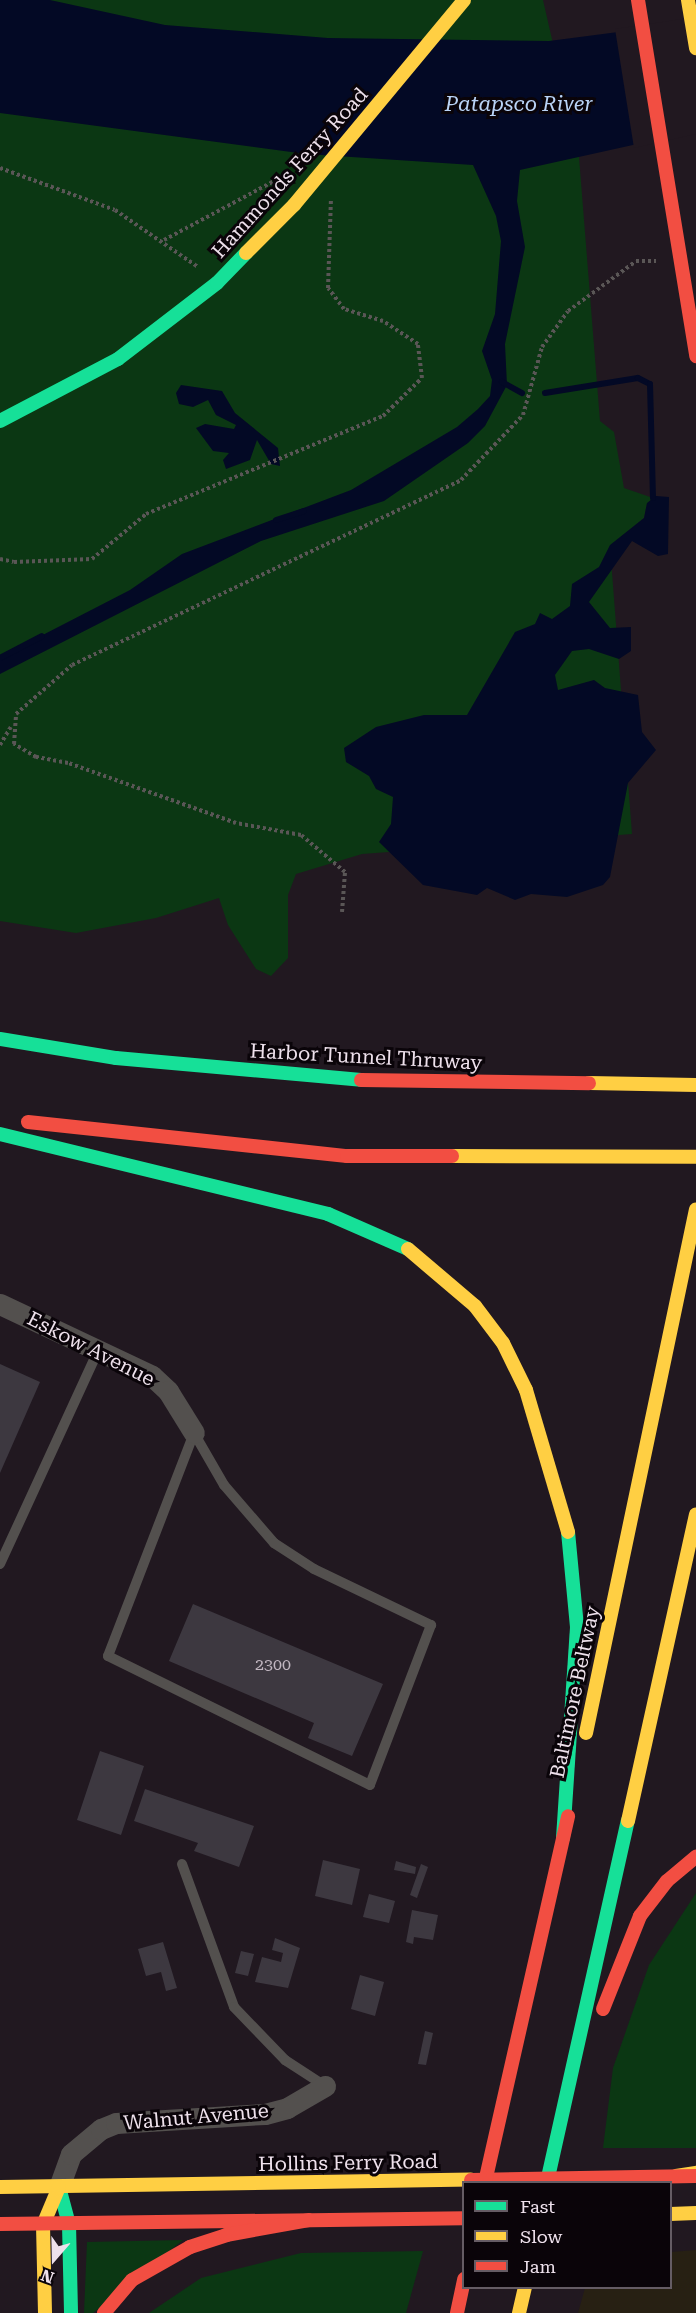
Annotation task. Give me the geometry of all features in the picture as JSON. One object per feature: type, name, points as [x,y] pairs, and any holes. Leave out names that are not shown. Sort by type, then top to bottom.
[{"type":"main road","name":"Hammonds Ferry Road","points":[[0,421],[110,364],[217,283],[294,205],[464,0]]},
{"type":"main road","points":[[639,0],[696,356]]},
{"type":"main road","points":[[688,0],[696,48]]},
{"type":"main road","name":"Harbor Tunnel Thruway","points":[[0,1039],[116,1058],[321,1079],[645,1087],[696,1085]]},
{"type":"main road","points":[[462,1082],[645,1069]]},
{"type":"main road","points":[[9,1119],[347,1156],[635,1159],[696,1157]]},
{"type":"main road","points":[[0,1134],[328,1214],[409,1250],[475,1306],[503,1343],[526,1390],[566,1514],[577,1627],[563,1838]]},
{"type":"main road","name":"Baltimore Beltway","points":[[484,2181],[672,1344],[696,1209]]},
{"type":"main road","points":[[547,2181],[696,1514]]},
{"type":"main road","points":[[558,2132],[640,1916],[667,1881],[696,1857]]},
{"type":"main road","name":"Hollins Ferry Road","points":[[466,2181],[696,2175]]},
{"type":"main road","name":"Hollins Ferry Road","points":[[0,2187],[462,2181]]},
{"type":"main road","points":[[59,2187],[69,2224],[71,2313]]},
{"type":"main road","points":[[45,2313],[43,2224],[59,2187]]},
{"type":"main road","points":[[672,2214],[696,2213]]},
{"type":"main road","points":[[0,2224],[462,2218]]},
{"type":"main road","points":[[104,2313],[132,2280],[190,2247],[226,2235],[309,2220]]},
{"type":"main road","points":[[455,2313],[462,2284]]},
{"type":"main road","points":[[519,2313],[525,2289]]},
{"type":"street","name":"Eskow Avenue","points":[[0,1304],[152,1376],[168,1391],[194,1433]]},
{"type":"street","name":"Walnut Avenue","points":[[59,2187],[71,2154],[101,2129],[116,2123],[266,2114],[287,2108],[324,2086]]},
{"type":"lane","points":[[0,1564],[99,1349]]},
{"type":"lane","points":[[194,1433],[224,1485],[274,1543],[314,1569],[431,1625],[370,1785],[108,1656],[194,1433]]},
{"type":"lane","points":[[182,1864],[234,2007],[285,2060],[324,2086]]},
{"type":"path","points":[[0,168],[115,210],[164,240],[217,283]]},
{"type":"path","points":[[164,240],[297,169]]},
{"type":"path","points":[[0,559],[14,562],[92,559],[146,514],[384,416],[422,378],[418,344],[383,321],[344,309],[328,288],[332,200],[324,192]]},
{"type":"path","points":[[0,745],[12,727],[16,714],[72,665],[461,480],[523,415],[542,347],[568,311],[636,261],[660,261]]},
{"type":"path","points":[[12,727],[14,744],[36,757],[68,763],[236,823],[301,835],[345,872],[342,912]]},
{"type":"shaded area","points":[[696,2250],[696,2313],[578,2313],[585,2289],[672,2289],[672,2252]]},
{"type":"green space","points":[[0,0],[543,0],[579,157],[600,421],[614,432],[624,488],[653,498],[647,504],[644,518],[610,546],[632,834],[362,854],[296,874],[288,895],[288,958],[271,976],[256,969],[228,925],[219,898],[156,918],[76,933],[0,921]]},
{"type":"green space","points":[[696,1893],[696,2148],[603,2148],[613,2068],[649,1965]]},
{"type":"green space","points":[[183,2240],[93,2313],[84,2313],[87,2242]]},
{"type":"green space","points":[[423,2251],[406,2313],[149,2313],[201,2278],[301,2253]]},
{"type":"water","name":"Patapsco River","points":[[0,0],[50,0],[165,25],[328,38],[549,41],[672,25],[696,131],[520,170],[517,201],[525,247],[505,344],[507,385],[485,426],[468,443],[384,501],[261,541],[0,674],[0,657],[130,590],[182,554],[351,490],[457,427],[478,409],[490,396],[492,380],[482,351],[495,314],[501,241],[496,216],[473,165],[306,154],[0,113]]},
{"type":"water","points":[[181,385],[222,391],[235,413],[278,448],[280,466],[271,464],[257,440],[250,460],[226,469],[223,460],[229,453],[213,451],[196,428],[205,424],[234,429],[236,425],[216,415],[208,400],[193,407],[179,404],[176,393]]},
{"type":"water","points":[[656,496],[669,497],[668,554],[658,556],[632,541],[589,602],[610,628],[631,627],[631,651],[619,659],[589,649],[572,651],[555,675],[558,690],[594,680],[605,688],[638,695],[642,732],[656,750],[628,783],[610,877],[603,885],[567,897],[531,894],[515,900],[487,888],[477,895],[423,885],[379,842],[391,824],[393,797],[376,789],[369,776],[346,762],[344,748],[376,727],[424,715],[467,715],[515,632],[535,624],[540,613],[552,619],[570,606],[572,584],[599,567],[610,545],[644,518],[647,503]]},
{"type":"pier","points":[[696,17],[696,134],[634,148],[615,29]]},
{"type":"building","points":[[0,1364],[40,1382],[0,1473]]},
{"type":"building","points":[[193,1604],[383,1684],[352,1756],[308,1738],[314,1723],[169,1661]]},
{"type":"building","points":[[100,1751],[144,1766],[121,1835],[77,1820]]},
{"type":"building","points":[[145,1789],[254,1826],[239,1867],[194,1851],[198,1843],[134,1821]]},
{"type":"building","points":[[323,1860],[360,1869],[352,1905],[315,1896]]},
{"type":"building","points":[[396,1861],[416,1867],[415,1874],[394,1870]]},
{"type":"building","points":[[421,1864],[428,1867],[417,1898],[410,1895]]},
{"type":"building","points":[[369,1894],[395,1901],[389,1923],[363,1917]]},
{"type":"building","points":[[412,1910],[438,1915],[433,1940],[414,1937],[413,1944],[406,1942]]},
{"type":"building","points":[[275,1938],[300,1948],[288,1988],[255,1982],[262,1957],[281,1962],[283,1953],[272,1950]]},
{"type":"building","points":[[163,1942],[177,1988],[166,1991],[161,1972],[146,1976],[138,1949]]},
{"type":"building","points":[[241,1951],[254,1954],[248,1976],[235,1973]]},
{"type":"building","points":[[360,1975],[384,1982],[375,2016],[351,2009]]},
{"type":"building","points":[[425,2031],[433,2033],[426,2065],[418,2064]]},
{"type":"waterway","points":[[545,393],[638,378],[650,384],[653,498]]},
{"type":"waterway","points":[[502,382],[522,393]]},
{"type":"waterway","points":[[276,520],[304,511]]},
{"type":"waterway","points":[[0,658],[42,636]]},
{"type":"traffic: fast","points":[[0,421],[118,359],[217,283],[246,253]]},
{"type":"traffic: fast","points":[[0,1039],[116,1058],[361,1080]]},
{"type":"traffic: fast","points":[[0,1134],[328,1214],[408,1249]]},
{"type":"traffic: fast","points":[[563,1838],[577,1627],[568,1532]]},
{"type":"traffic: fast","points":[[547,2181],[628,1821]]},
{"type":"traffic: fast","points":[[59,2187],[69,2224],[71,2313]]},
{"type":"traffic: slow","points":[[246,253],[294,205],[464,0]]},
{"type":"traffic: slow","points":[[688,0],[696,48]]},
{"type":"traffic: slow","points":[[589,1083],[696,1085]]},
{"type":"traffic: slow","points":[[452,1156],[696,1157]]},
{"type":"traffic: slow","points":[[586,1733],[696,1209]]},
{"type":"traffic: slow","points":[[408,1249],[475,1306],[503,1343],[526,1390],[568,1532]]},
{"type":"traffic: slow","points":[[628,1821],[696,1514]]},
{"type":"traffic: slow","points":[[676,2176],[696,2173]]},
{"type":"traffic: slow","points":[[0,2187],[471,2180]]},
{"type":"traffic: slow","points":[[45,2313],[43,2225],[59,2187]]},
{"type":"traffic: slow","points":[[672,2214],[696,2213]]},
{"type":"traffic: slow","points":[[519,2313],[525,2289]]},
{"type":"traffic: jam","points":[[638,0],[696,356]]},
{"type":"traffic: jam","points":[[361,1080],[589,1083]]},
{"type":"traffic: jam","points":[[28,1122],[347,1156],[452,1156]]},
{"type":"traffic: jam","points":[[485,2181],[568,1816]]},
{"type":"traffic: jam","points":[[603,2009],[640,1916],[667,1881],[696,1857]]},
{"type":"traffic: jam","points":[[471,2180],[696,2176]]},
{"type":"traffic: jam","points":[[0,2224],[462,2218]]},
{"type":"traffic: jam","points":[[104,2313],[132,2280],[190,2247],[226,2235],[309,2220]]},
{"type":"traffic: jam","points":[[457,2313],[462,2289]]}]
